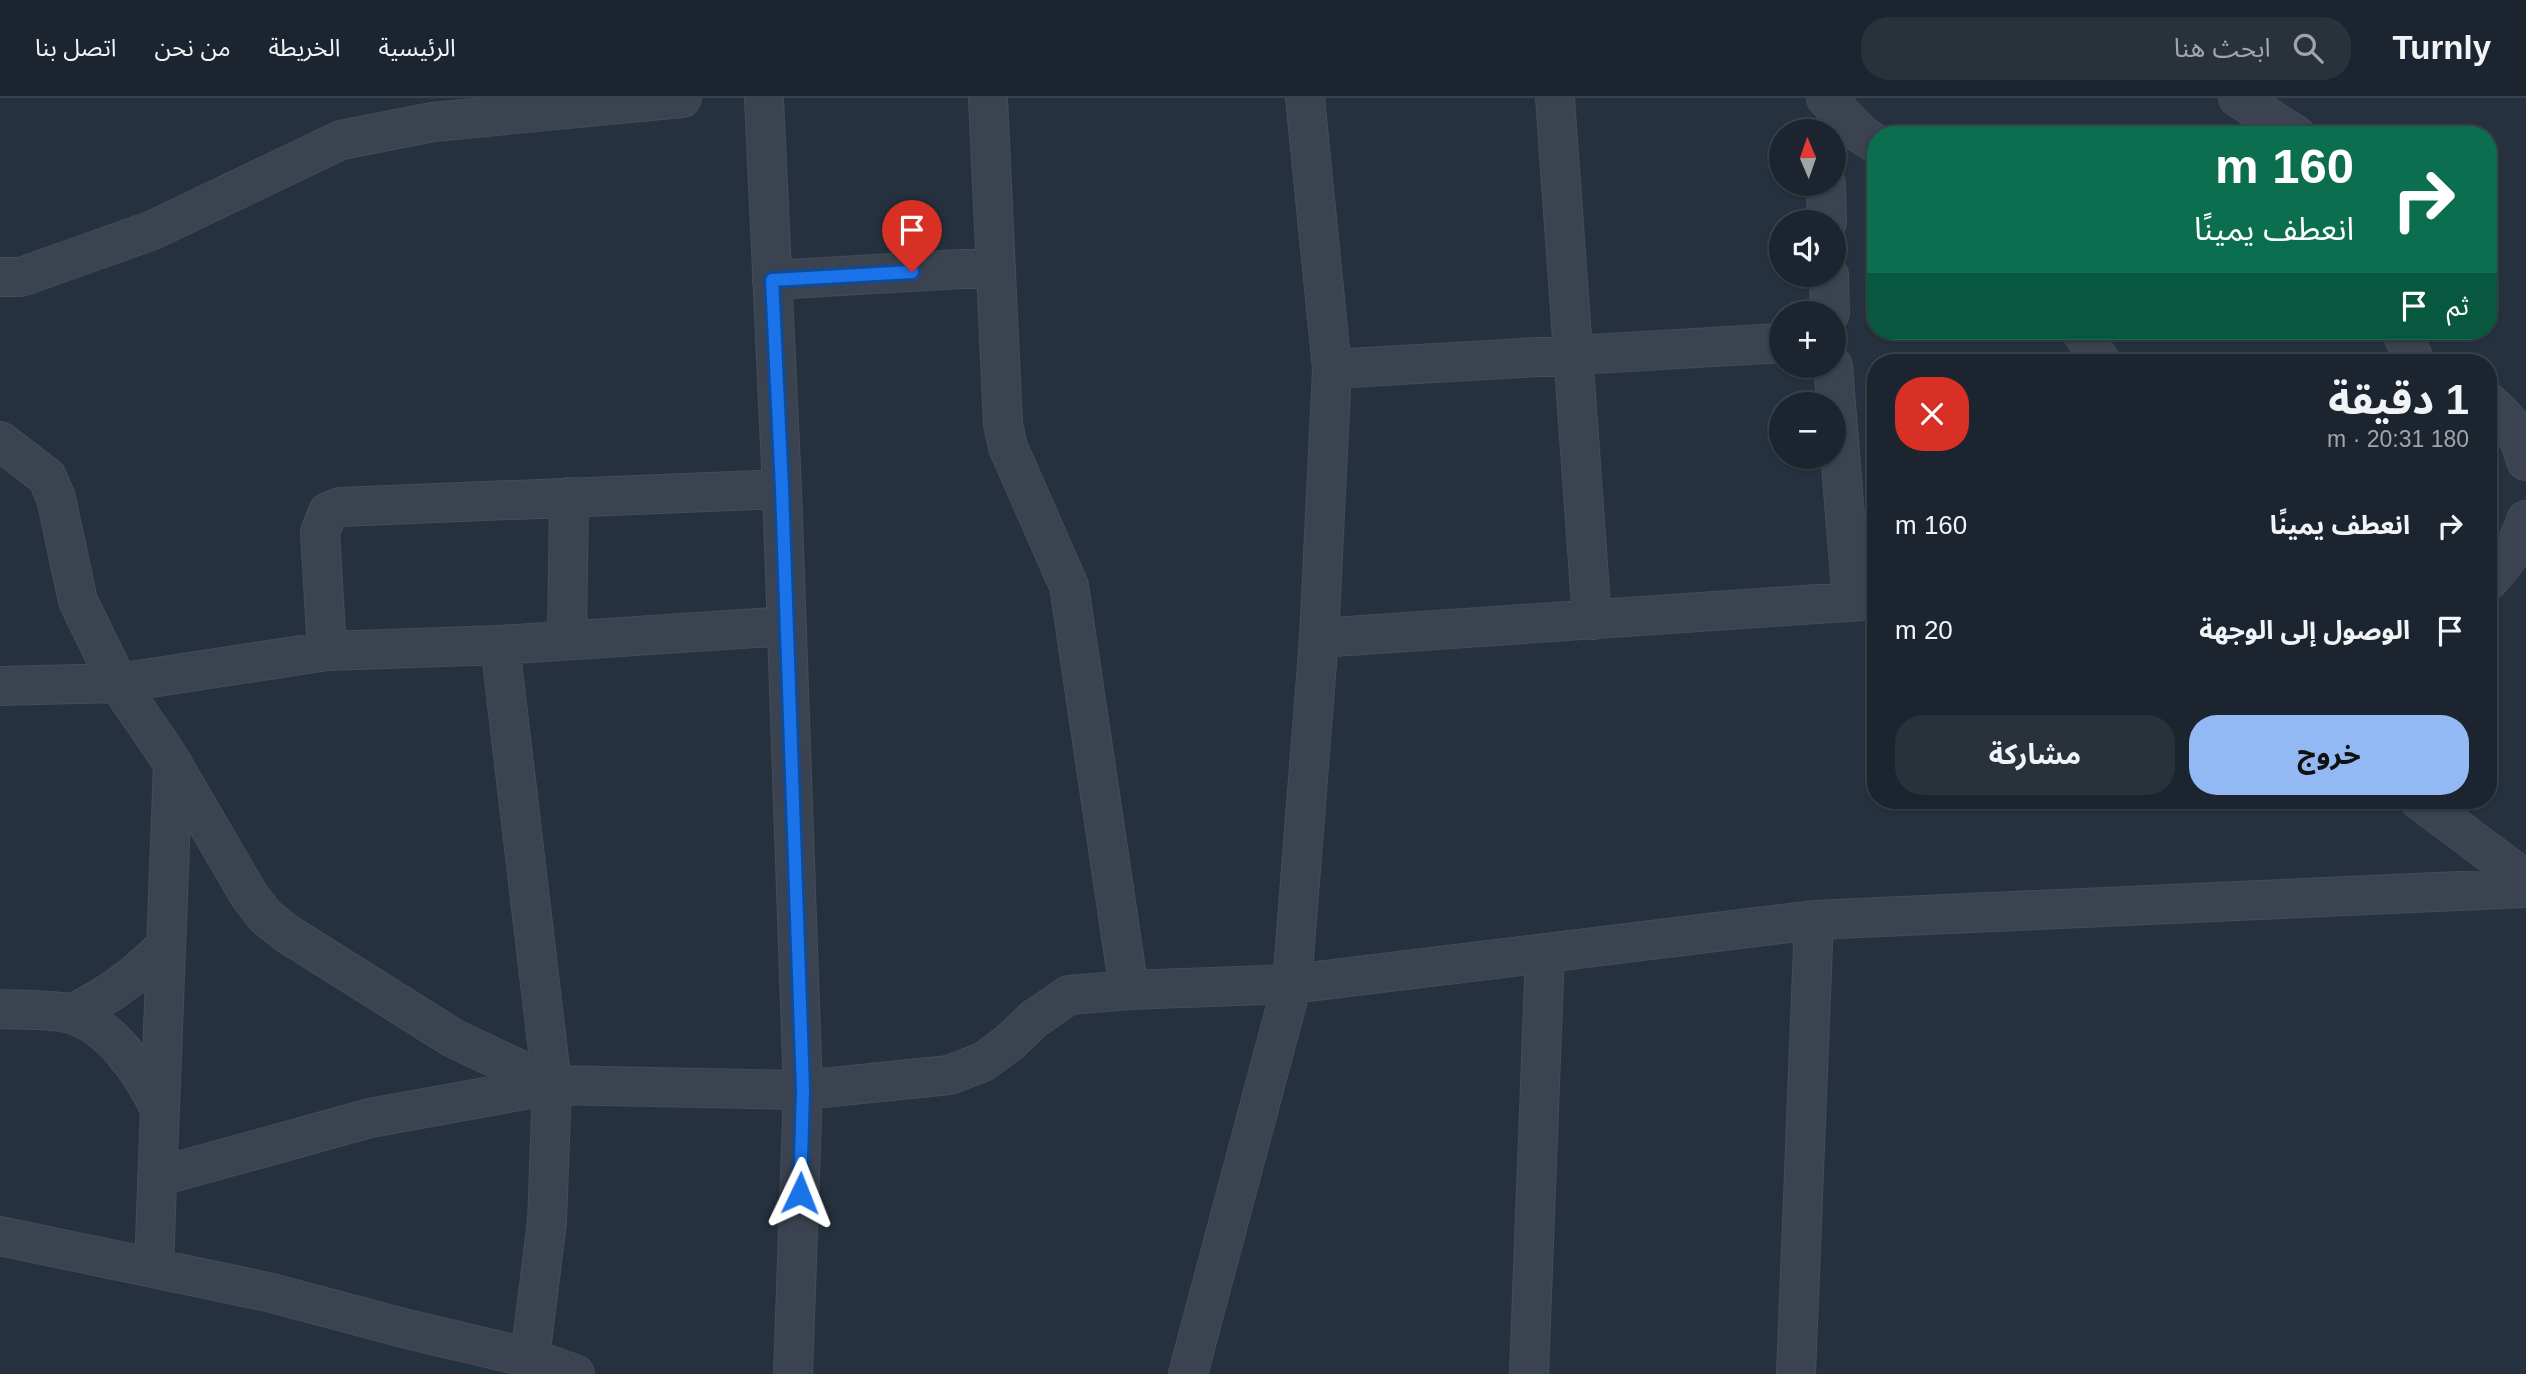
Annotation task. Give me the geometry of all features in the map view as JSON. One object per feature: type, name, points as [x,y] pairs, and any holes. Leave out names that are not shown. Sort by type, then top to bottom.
[{"type":"street","points":[[0,277],[21,277],[153,230],[341,140],[433,122],[682,98]]},
{"type":"street","points":[[764,98],[782,489],[803,1090],[793,1374]]},
{"type":"street","points":[[988,98],[1003,424],[1008,447],[1069,586],[1075,612],[1129,990]]},
{"type":"street","points":[[1188,1374],[1292,984],[1319,638],[1332,369],[1305,98]]},
{"type":"street","points":[[1555,98],[1592,620]]},
{"type":"street","points":[[2238,98],[2282,126]]},
{"type":"street","points":[[1830,112],[1867,138]]},
{"type":"street","points":[[772,280],[996,267]]},
{"type":"street","points":[[1332,369],[1769,344]]},
{"type":"street","points":[[1319,638],[1864,601],[1835,378]]},
{"type":"street","points":[[2497,410],[2508,419],[2520,438],[2526,461]]},
{"type":"street","points":[[0,441],[47,477],[56,498],[78,601],[118,683],[173,764],[249,895],[265,916],[286,933],[453,1038],[552,1084]]},
{"type":"street","points":[[327,651],[320,532],[328,512],[340,507],[782,489]]},
{"type":"street","points":[[567,639],[569,498]]},
{"type":"street","points":[[2497,572],[2509,559],[2521,537],[2526,520]]},
{"type":"street","points":[[0,686],[118,683],[327,651],[500,645],[787,626]]},
{"type":"street","points":[[500,645],[552,1084],[547,1222],[530,1358]]},
{"type":"street","points":[[154,1267],[173,764]]},
{"type":"street","points":[[2434,809],[2526,880]]},
{"type":"street","points":[[157,1177],[370,1118],[552,1084],[803,1090],[949,1075],[983,1062],[1010,1042],[1034,1019],[1069,995],[1292,984],[1814,920],[2526,888]]},
{"type":"street","points":[[1796,1374],[1814,920]]},
{"type":"street","points":[[71,1014],[113,992],[132,978],[166,945]]},
{"type":"street","points":[[1529,1374],[1545,953]]},
{"type":"street","points":[[0,1009],[71,1014],[108,1037],[124,1052],[138,1068],[159,1107]]},
{"type":"street","points":[[0,1236],[268,1292],[530,1358],[575,1374]]},
{"type":"route","points":[[800,1193],[803,1090],[772,280],[912,272]]}]
